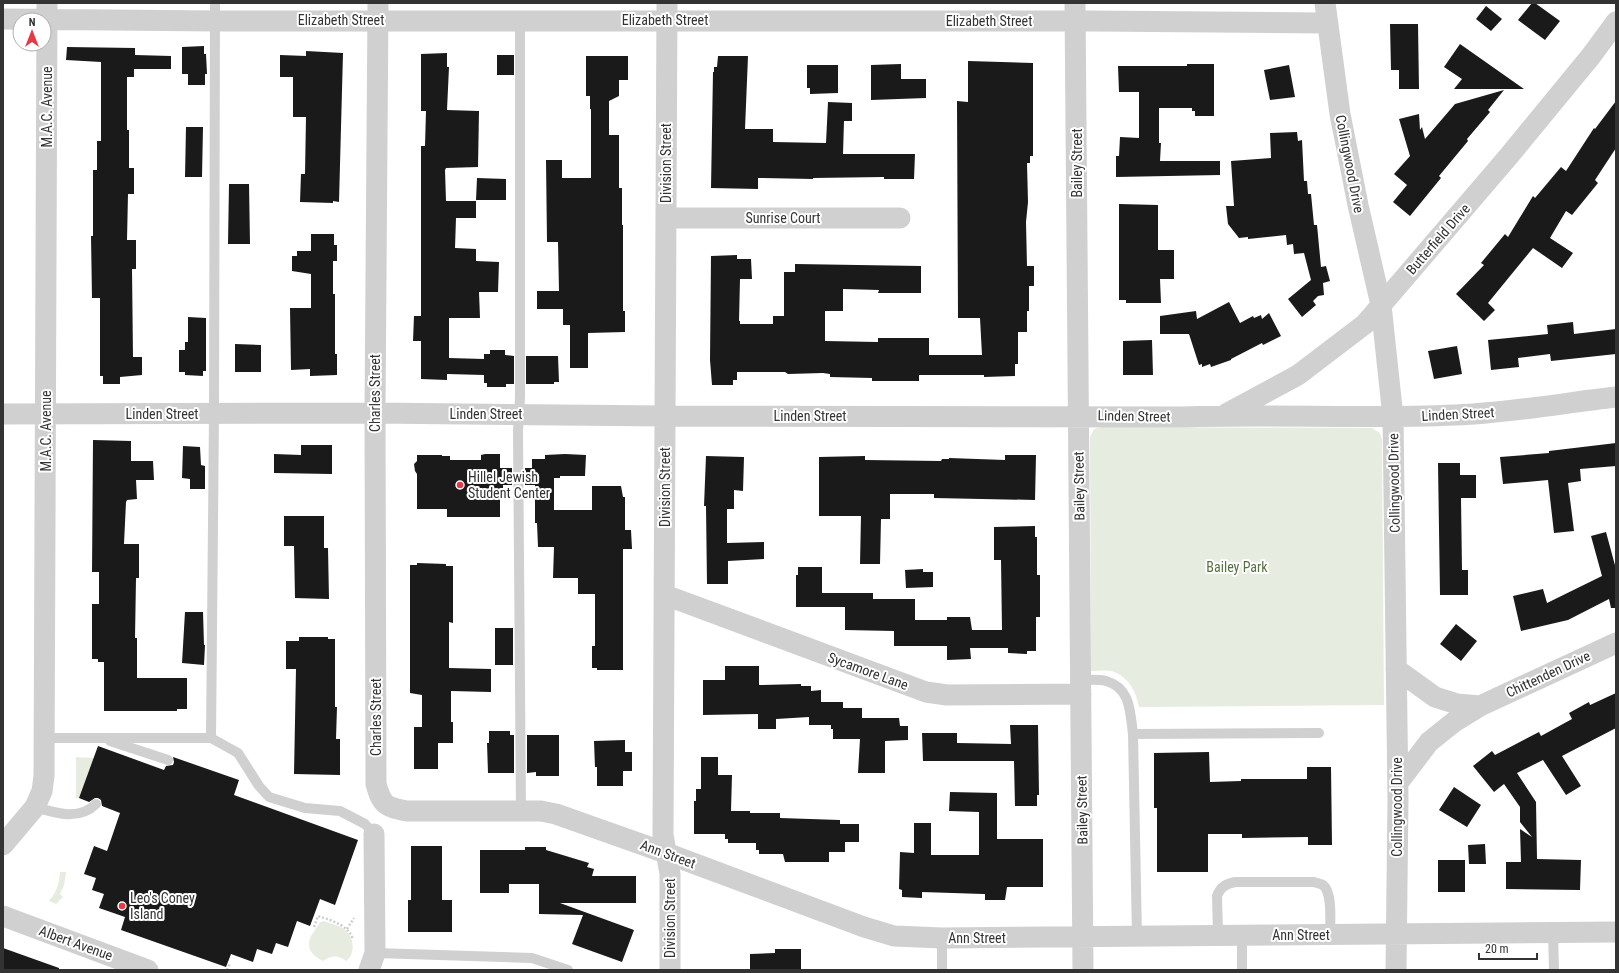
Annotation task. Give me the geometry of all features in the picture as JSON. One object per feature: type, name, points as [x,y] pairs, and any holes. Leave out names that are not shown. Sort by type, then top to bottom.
[{"type":"street","name":"Elizabeth Street","points":[[3,19],[47,11],[377,12],[520,21],[667,12],[1326,13]]},
{"type":"street","name":"M.A.C. Avenue","points":[[3,845],[35,808],[42,791],[44,776],[47,11]]},
{"type":"street","name":"Charles Street","points":[[376,784],[375,413],[377,12]]},
{"type":"street","name":"Division Street","points":[[667,12],[663,835],[670,874],[670,970]]},
{"type":"street","name":"Bailey Street","points":[[1075,12],[1083,970]]},
{"type":"street","name":"Collingwood Drive","points":[[1326,13],[1340,114],[1381,305],[1393,417],[1398,782],[1396,970]]},
{"type":"street","name":"Butterfield Drive","points":[[1224,415],[1298,375],[1365,324],[1446,232],[1503,164],[1591,56],[1616,22]]},
{"type":"street","name":"Sunrise Court","points":[[666,218],[900,218]]},
{"type":"street","name":"Linden Street","points":[[3,414],[375,413],[666,416],[1224,415],[1393,417],[1458,415],[1616,397]]},
{"type":"street","name":"Sycamore Lane","points":[[665,595],[926,692],[947,695],[1081,687]]},
{"type":"street","name":"Chittenden Drive","points":[[1398,782],[1429,742],[1454,722],[1480,706],[1616,643]]},
{"type":"street","name":"Chittenden Drive","points":[[1396,668],[1435,697],[1457,704],[1480,706]]},
{"type":"street","name":"Ann Street","points":[[376,784],[380,799],[391,808],[407,811],[541,811],[556,814],[666,853],[864,927],[894,936],[942,938],[1137,937],[1616,932]]},
{"type":"street","points":[[372,961],[374,834]]},
{"type":"street","name":"Albert Avenue","points":[[3,916],[148,970]]},
{"type":"lane","points":[[211,738],[214,414],[215,12]]},
{"type":"lane","points":[[520,21],[520,397],[518,415],[521,811]]},
{"type":"lane","points":[[1081,687],[1105,680],[1122,689],[1128,702],[1133,734],[1137,937]]},
{"type":"lane","points":[[1133,734],[1320,733]]},
{"type":"lane","points":[[44,738],[211,738],[238,753],[259,786],[269,797],[305,808],[340,811],[365,824],[374,834]]},
{"type":"lane","points":[[105,739],[114,751]]},
{"type":"lane","points":[[105,739],[168,760]]},
{"type":"lane","points":[[35,808],[69,815],[86,812],[96,804]]},
{"type":"lane","points":[[1218,935],[1217,896],[1219,890],[1226,884],[1235,882],[1314,882],[1323,886],[1328,892],[1330,935]]},
{"type":"lane","points":[[1553,932],[1554,970]]},
{"type":"lane","points":[[1242,935],[1242,970]]},
{"type":"lane","points":[[942,938],[942,970]]},
{"type":"lane","points":[[372,961],[532,958],[568,970]]},
{"type":"path","points":[[314,927],[318,916],[340,924],[348,929],[354,942]]},
{"type":"path","points":[[227,970],[230,963]]},
{"type":"green space","name":"Bailey Park","points":[[1101,427],[1372,428],[1380,433],[1382,440],[1384,705],[1139,707],[1136,695],[1127,680],[1122,676],[1111,671],[1091,671],[1090,437],[1094,429]]},
{"type":"green space","points":[[76,757],[94,758],[79,798],[76,798]]},
{"type":"green space","points":[[60,872],[66,872],[64,885],[60,894],[63,897],[56,904],[49,901],[57,887]]},
{"type":"green space","points":[[324,921],[343,928],[348,933],[353,946],[351,954],[346,961],[335,956],[323,961],[317,958],[310,950],[309,942],[313,932],[319,923]]},
{"type":"building","points":[[1532,3],[1535,3],[1560,21],[1545,40],[1518,20]]},
{"type":"building","points":[[1486,6],[1502,19],[1491,31],[1476,19]]},
{"type":"building","points":[[1390,24],[1418,24],[1419,89],[1399,89],[1399,70],[1391,70]]},
{"type":"building","points":[[1460,44],[1524,89],[1454,89],[1462,79],[1444,67]]},
{"type":"building","points":[[204,46],[207,74],[205,74],[205,85],[188,85],[188,74],[182,74],[182,47]]},
{"type":"building","points":[[67,47],[135,48],[135,55],[171,56],[171,69],[134,69],[134,77],[127,77],[129,168],[134,168],[134,194],[128,194],[127,240],[136,240],[136,269],[132,269],[133,357],[142,357],[142,375],[120,377],[120,384],[103,384],[103,376],[100,376],[100,298],[92,298],[91,236],[93,236],[93,170],[97,170],[97,141],[101,141],[101,62],[66,60]]},
{"type":"building","points":[[306,51],[343,53],[339,202],[300,202],[301,174],[305,174],[306,117],[293,117],[293,77],[280,77],[280,55],[306,56]]},
{"type":"building","points":[[447,53],[447,67],[449,67],[447,110],[479,111],[478,167],[446,168],[445,170],[446,201],[476,201],[476,218],[456,218],[455,248],[476,249],[476,261],[499,262],[498,292],[479,292],[480,318],[449,318],[449,358],[484,359],[484,354],[490,354],[490,350],[505,350],[505,355],[514,356],[514,384],[506,384],[506,387],[487,387],[487,383],[484,383],[484,375],[447,374],[447,380],[421,379],[421,341],[413,341],[414,316],[421,316],[421,146],[425,146],[426,111],[421,111],[421,54]]},
{"type":"building","points":[[497,55],[514,55],[514,75],[497,75]]},
{"type":"building","points":[[586,56],[628,56],[628,80],[619,80],[619,96],[609,101],[609,135],[619,135],[619,188],[622,188],[623,311],[625,311],[625,332],[588,333],[588,368],[570,368],[570,325],[563,325],[563,309],[537,309],[537,291],[559,291],[558,242],[547,242],[546,160],[562,160],[562,178],[591,178],[591,109],[590,96],[586,96]]},
{"type":"building","points":[[718,56],[748,56],[745,129],[773,129],[773,142],[826,143],[828,102],[852,103],[852,121],[844,121],[843,154],[915,154],[914,179],[884,179],[884,177],[813,179],[758,178],[758,189],[711,188],[713,72],[714,67],[717,67]]},
{"type":"building","points":[[968,61],[1033,63],[1033,156],[1030,156],[1030,163],[1027,163],[1028,202],[1026,222],[1027,266],[1034,266],[1034,286],[1029,286],[1027,332],[1018,332],[1018,364],[1015,364],[1015,376],[984,377],[984,375],[919,375],[919,381],[872,381],[872,378],[830,377],[830,374],[823,373],[788,374],[785,372],[737,372],[737,380],[733,380],[733,385],[712,385],[710,360],[711,256],[737,255],[737,259],[751,259],[752,279],[740,279],[740,324],[773,324],[773,316],[784,316],[784,272],[795,272],[795,264],[921,266],[921,293],[878,293],[879,290],[843,289],[843,311],[825,311],[825,341],[878,342],[878,338],[929,338],[929,355],[982,355],[980,318],[958,318],[957,101],[968,102]]},
{"type":"building","points":[[901,64],[901,79],[926,79],[926,98],[871,100],[871,65]]},
{"type":"building","points":[[1187,64],[1214,64],[1214,116],[1195,116],[1195,111],[1192,111],[1192,108],[1159,108],[1159,143],[1161,143],[1160,161],[1220,161],[1220,175],[1116,177],[1116,156],[1119,156],[1120,137],[1139,138],[1139,92],[1119,92],[1118,66],[1187,66]]},
{"type":"building","points":[[807,65],[838,65],[838,93],[810,94],[810,88],[807,88]]},
{"type":"building","points":[[1289,65],[1295,97],[1270,100],[1264,70]]},
{"type":"building","points":[[1504,90],[1488,110],[1490,112],[1439,176],[1441,178],[1410,216],[1393,202],[1407,185],[1394,174],[1410,156],[1399,119],[1419,114],[1420,130],[1422,127],[1425,139],[1455,104]]},
{"type":"building","points":[[1616,101],[1616,148],[1595,180],[1598,183],[1572,215],[1566,211],[1550,238],[1573,253],[1562,268],[1533,248],[1488,303],[1495,310],[1484,321],[1456,294],[1484,265],[1481,263],[1505,234],[1508,237],[1533,196],[1535,198],[1561,167],[1566,171],[1594,128],[1595,129]]},
{"type":"building","points":[[186,127],[203,127],[202,177],[185,177]]},
{"type":"building","points":[[1297,132],[1298,141],[1302,140],[1304,181],[1307,181],[1308,194],[1311,194],[1314,225],[1317,225],[1321,267],[1326,266],[1330,281],[1323,283],[1324,295],[1318,296],[1313,301],[1316,305],[1302,317],[1288,299],[1311,280],[1304,253],[1294,254],[1293,244],[1287,245],[1286,235],[1248,239],[1248,237],[1239,238],[1228,224],[1226,206],[1234,206],[1231,161],[1271,158],[1270,133]]},
{"type":"building","points":[[477,178],[506,179],[506,200],[476,200]]},
{"type":"building","points":[[229,184],[249,184],[250,244],[228,244]]},
{"type":"building","points":[[1119,204],[1158,205],[1158,250],[1174,250],[1174,279],[1160,279],[1161,303],[1126,303],[1126,300],[1119,300]]},
{"type":"building","points":[[311,234],[334,234],[334,245],[337,245],[337,261],[333,261],[333,294],[335,294],[335,354],[337,354],[337,375],[310,376],[310,369],[291,370],[290,308],[311,308],[311,274],[292,271],[292,256],[297,256],[297,251],[311,251]]},
{"type":"building","points":[[1229,302],[1240,323],[1253,316],[1254,318],[1261,315],[1262,319],[1269,313],[1281,336],[1263,345],[1262,343],[1231,360],[1211,367],[1210,364],[1202,367],[1202,364],[1199,365],[1189,334],[1160,334],[1160,316],[1196,311],[1197,319]]},
{"type":"building","points":[[188,317],[206,318],[206,371],[203,371],[203,376],[185,375],[185,372],[179,372],[179,350],[185,350],[185,342],[188,342]]},
{"type":"building","points":[[1573,322],[1574,334],[1616,329],[1616,354],[1551,361],[1550,354],[1518,358],[1519,367],[1491,370],[1488,340],[1548,334],[1547,325]]},
{"type":"building","points":[[1152,340],[1153,375],[1123,375],[1123,341]]},
{"type":"building","points":[[235,344],[261,345],[261,372],[235,372]]},
{"type":"building","points":[[1457,346],[1462,374],[1434,379],[1428,351]]},
{"type":"building","points":[[526,356],[558,356],[559,382],[554,382],[554,384],[526,384]]},
{"type":"building","points":[[93,440],[131,441],[131,461],[153,461],[154,480],[136,480],[137,499],[127,500],[126,502],[124,544],[139,544],[139,578],[136,578],[135,638],[137,638],[137,678],[187,678],[187,709],[177,709],[177,711],[104,711],[104,662],[98,662],[98,659],[92,659],[92,604],[99,604],[99,572],[92,572]]},
{"type":"building","points":[[1616,443],[1616,466],[1580,469],[1581,481],[1568,483],[1574,531],[1554,533],[1548,480],[1503,484],[1500,457],[1549,453],[1549,451]]},
{"type":"building","points":[[301,445],[332,445],[332,474],[274,473],[274,454],[301,455]]},
{"type":"building","points":[[183,446],[200,447],[201,465],[205,466],[205,489],[190,489],[190,479],[182,478]]},
{"type":"building","name":"Hillel Jewish Student Center","points":[[500,454],[500,468],[512,468],[512,485],[503,485],[503,497],[500,497],[500,517],[447,517],[447,509],[417,509],[417,474],[414,464],[417,461],[417,455],[450,456],[450,460],[481,460],[481,455]]},
{"type":"building","points":[[545,455],[586,455],[585,476],[560,476],[560,478],[554,478],[554,510],[592,510],[592,486],[621,486],[623,497],[625,497],[625,530],[631,530],[632,549],[623,549],[623,670],[597,670],[597,668],[592,668],[592,646],[595,646],[595,594],[578,594],[578,578],[553,578],[554,547],[538,547],[537,523],[535,523],[535,485],[525,485],[525,468],[532,468],[532,459],[545,459]]},
{"type":"building","points":[[1005,455],[1036,455],[1035,500],[934,498],[934,494],[890,494],[890,519],[881,519],[880,564],[860,564],[861,516],[819,516],[819,457],[865,456],[865,460],[941,461],[942,459],[949,458],[1005,460]]},
{"type":"building","points":[[706,456],[744,457],[743,491],[734,490],[734,509],[727,509],[727,543],[764,542],[764,559],[728,561],[728,584],[707,584],[706,506],[704,506]]},
{"type":"building","points":[[1438,463],[1460,463],[1460,475],[1476,475],[1476,498],[1461,498],[1462,570],[1468,570],[1468,595],[1440,595]]},
{"type":"building","points":[[284,516],[324,516],[324,548],[328,548],[329,599],[295,598],[294,546],[284,546]]},
{"type":"building","points":[[1035,526],[1035,537],[1037,537],[1037,575],[1040,575],[1040,617],[1036,617],[1036,651],[1027,651],[1027,654],[1008,653],[1008,648],[970,648],[971,659],[947,660],[947,646],[894,646],[894,631],[845,630],[845,607],[796,607],[796,575],[798,575],[798,567],[822,567],[822,593],[873,593],[873,599],[915,599],[915,620],[947,620],[947,617],[970,617],[972,630],[1002,630],[1001,560],[994,560],[994,527]]},
{"type":"building","points":[[1606,532],[1616,569],[1616,608],[1611,608],[1609,599],[1568,620],[1521,631],[1513,596],[1543,589],[1547,603],[1602,576],[1591,536]]},
{"type":"building","points":[[417,563],[446,564],[446,566],[453,566],[453,623],[449,622],[449,668],[491,669],[491,692],[451,691],[453,743],[438,743],[438,769],[414,769],[414,727],[422,727],[422,695],[410,693],[410,565],[417,565]]},
{"type":"building","points":[[923,569],[923,572],[933,572],[933,587],[906,588],[905,570]]},
{"type":"building","points":[[185,612],[203,612],[205,645],[204,665],[182,663]]},
{"type":"building","points":[[1456,624],[1477,641],[1461,661],[1440,644]]},
{"type":"building","points":[[495,628],[513,628],[513,665],[495,665]]},
{"type":"building","points":[[299,637],[328,637],[328,639],[335,639],[335,707],[337,707],[336,739],[340,739],[340,775],[294,774],[296,669],[286,669],[286,641],[299,641]]},
{"type":"building","points":[[725,666],[759,666],[759,685],[801,684],[801,686],[811,686],[811,691],[821,690],[821,702],[843,702],[843,708],[862,708],[862,718],[899,718],[900,726],[908,726],[908,740],[885,741],[885,773],[858,773],[860,739],[833,739],[833,729],[831,729],[831,725],[809,725],[809,717],[776,719],[776,729],[758,729],[758,714],[703,715],[703,680],[725,680]]},
{"type":"building","points":[[1616,693],[1616,728],[1562,756],[1581,786],[1566,795],[1543,760],[1517,773],[1536,802],[1537,859],[1581,860],[1580,890],[1506,889],[1506,862],[1521,862],[1520,829],[1532,837],[1520,822],[1520,807],[1504,784],[1494,792],[1473,766],[1492,751],[1495,755],[1539,732],[1541,736],[1572,719],[1569,713],[1589,702],[1590,705]]},
{"type":"building","points":[[1010,725],[1038,725],[1039,795],[1037,795],[1037,806],[1015,806],[1014,761],[923,761],[922,733],[957,733],[957,743],[1011,744]]},
{"type":"building","points":[[489,731],[510,731],[510,735],[514,735],[514,773],[488,773],[487,743],[489,743]]},
{"type":"building","points":[[527,735],[559,735],[559,776],[536,776],[536,772],[527,773]]},
{"type":"building","points":[[625,740],[625,752],[632,752],[632,771],[623,771],[623,786],[597,786],[597,767],[595,767],[594,741]]},
{"type":"building","points":[[98,746],[164,770],[166,766],[173,765],[173,757],[239,780],[234,795],[358,840],[335,905],[320,899],[310,926],[297,921],[288,947],[276,943],[272,954],[257,949],[253,962],[231,954],[226,967],[121,930],[125,917],[99,908],[104,894],[92,890],[96,878],[84,874],[94,846],[107,851],[120,813],[102,806],[101,800],[98,798],[95,798],[89,802],[79,798]]},
{"type":"building","points":[[1209,752],[1210,782],[1241,781],[1241,779],[1307,779],[1307,767],[1331,767],[1332,845],[1308,845],[1308,837],[1242,838],[1242,834],[1208,834],[1208,872],[1157,872],[1157,808],[1154,808],[1154,753]]},
{"type":"building","points":[[701,757],[718,757],[718,775],[732,775],[731,811],[750,811],[750,813],[780,813],[780,818],[840,820],[840,824],[859,824],[859,842],[845,842],[845,852],[829,852],[829,862],[785,862],[783,854],[759,854],[759,850],[756,850],[756,843],[728,843],[728,839],[725,839],[725,834],[694,834],[694,801],[696,801],[696,789],[701,789]]},
{"type":"building","points":[[1454,787],[1481,805],[1467,827],[1439,810]]},
{"type":"building","points":[[950,792],[997,793],[997,839],[1043,839],[1043,887],[1007,887],[1005,900],[985,900],[985,894],[922,892],[922,898],[902,897],[902,890],[899,889],[900,852],[914,853],[914,823],[931,823],[931,855],[979,855],[979,812],[949,811]]},
{"type":"building","points":[[1485,844],[1486,864],[1469,864],[1468,845]]},
{"type":"building","points":[[411,846],[442,846],[442,900],[452,900],[452,932],[408,932],[408,900],[411,900]]},
{"type":"building","points":[[525,847],[546,847],[546,850],[589,863],[587,867],[594,869],[592,876],[636,876],[636,903],[560,903],[634,930],[622,962],[572,944],[583,915],[539,914],[539,884],[509,884],[509,893],[480,893],[480,850],[525,850]]},
{"type":"building","points":[[1438,860],[1465,860],[1465,892],[1438,892]]},
{"type":"building","points":[[3,948],[59,968],[59,970],[3,970]]},
{"type":"building","points":[[775,949],[801,949],[801,970],[750,970],[750,954],[775,953]]},
{"type":"place","name":"Hillel Jewish Student Center","points":[[460,485]]},
{"type":"place","name":"Leo's Coney Island","points":[[122,906]]}]
